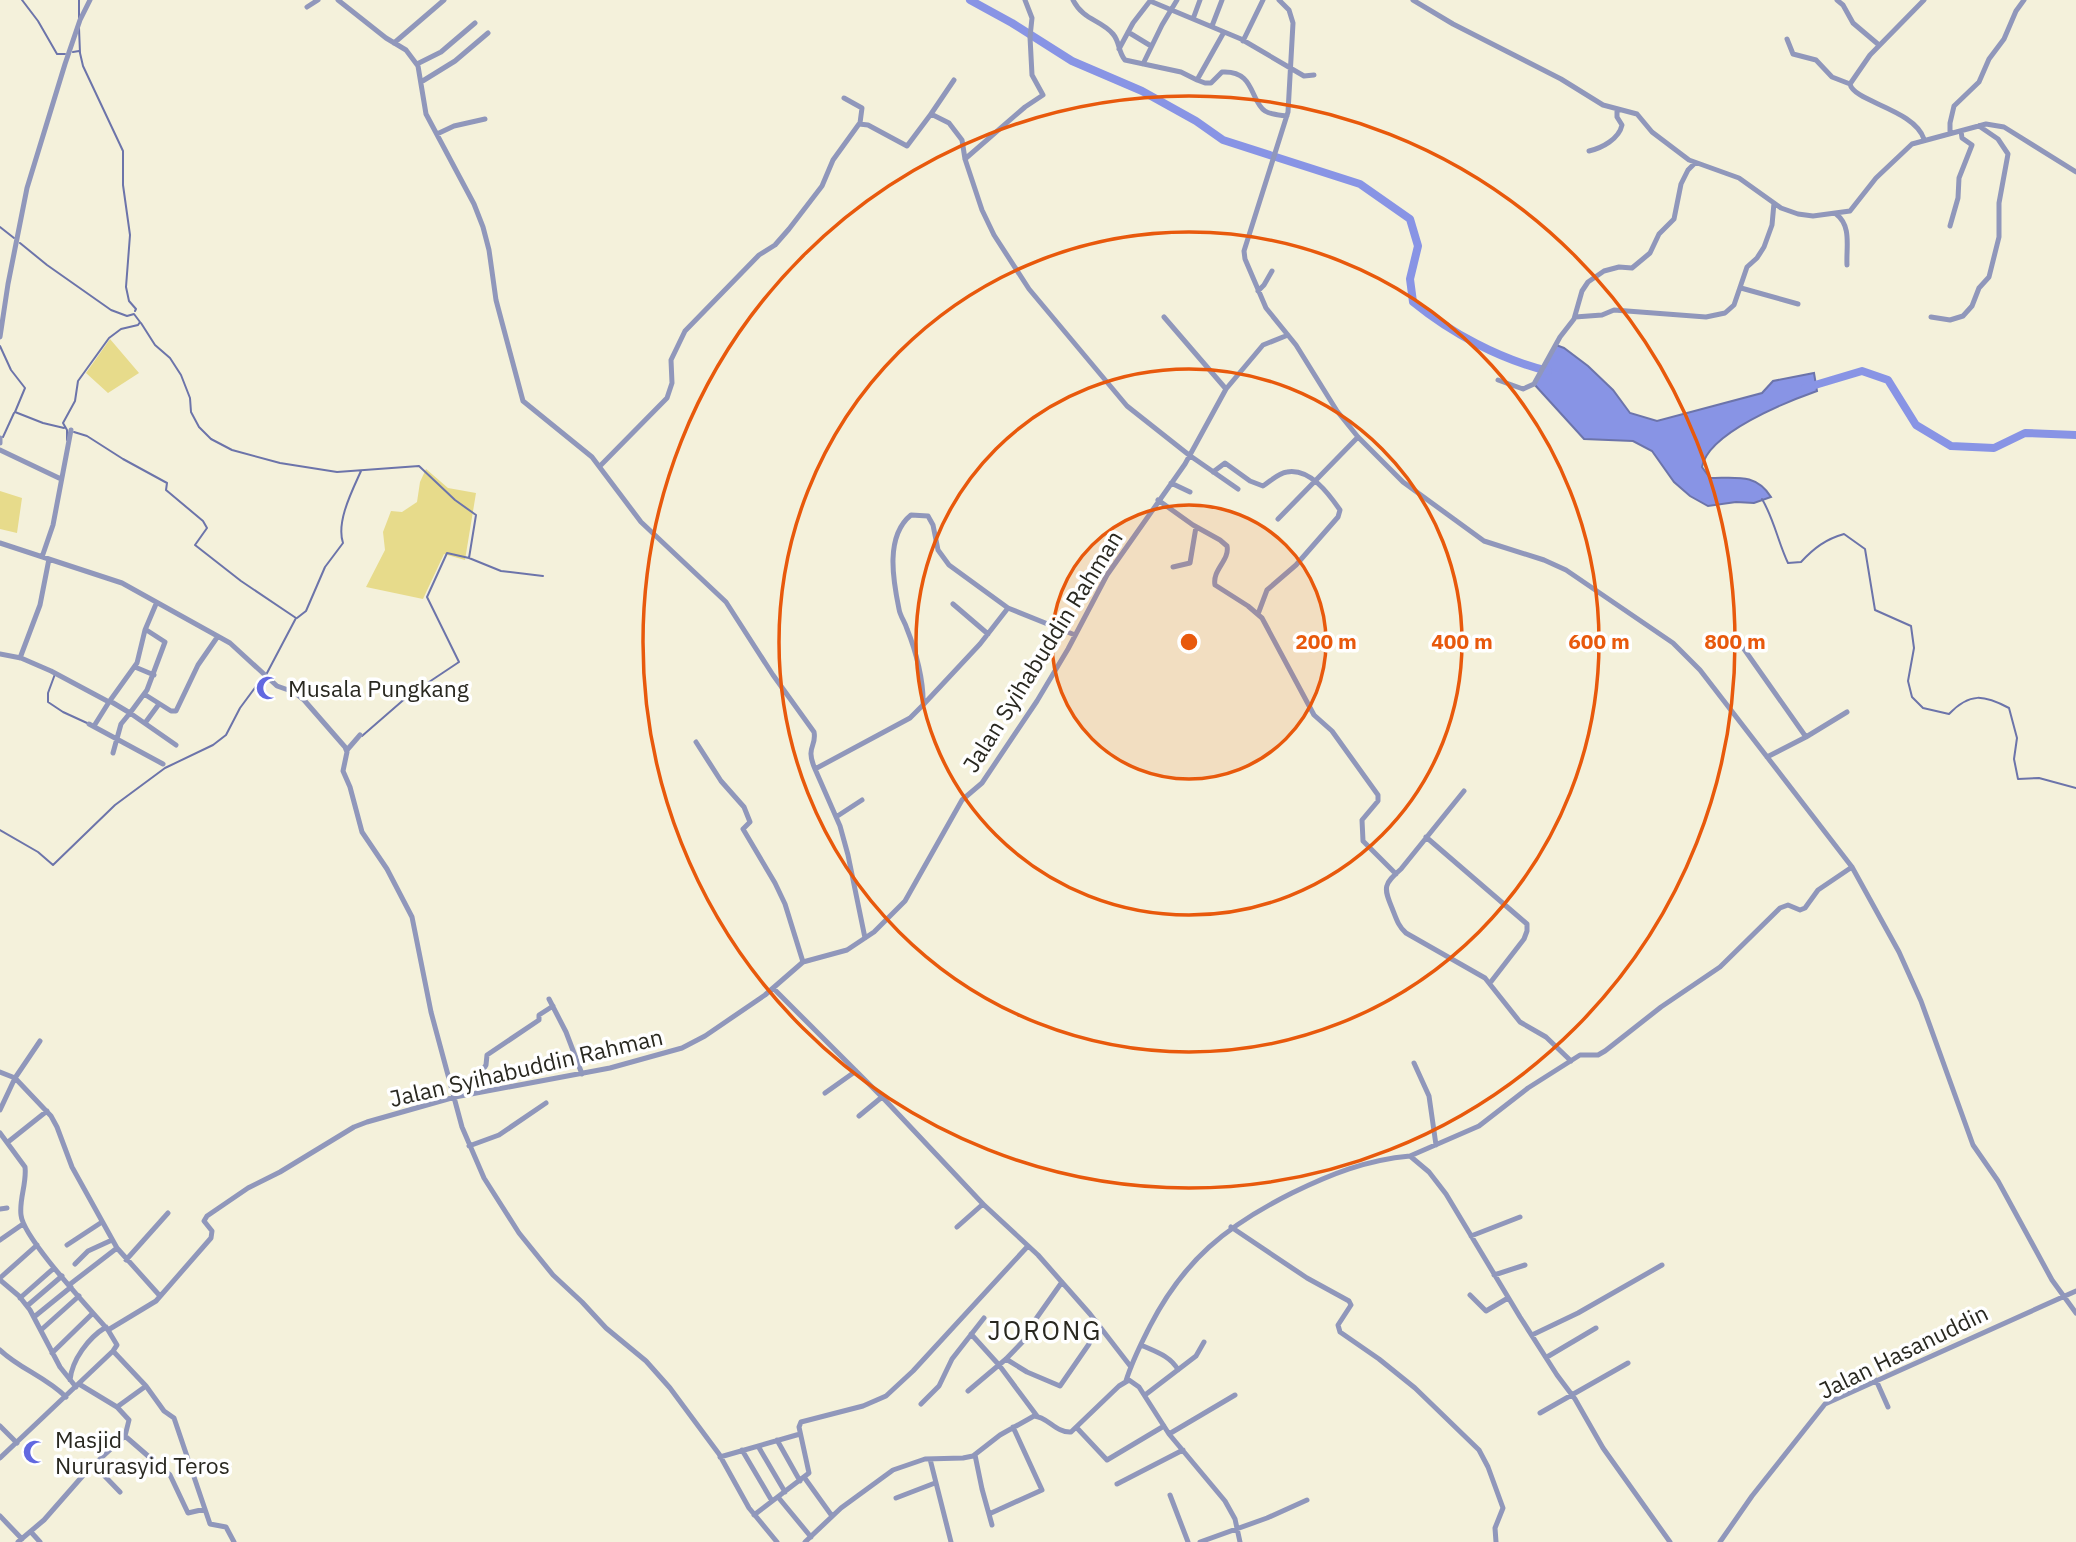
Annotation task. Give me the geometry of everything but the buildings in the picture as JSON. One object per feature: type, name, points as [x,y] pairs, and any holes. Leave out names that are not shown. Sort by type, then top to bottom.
[{"type":"street","points":[[0,337],[27,188],[65,64],[90,0]]},
{"type":"street","points":[[307,7],[318,0]]},
{"type":"street","points":[[338,0],[406,50],[417,64],[423,106],[474,204],[483,227],[496,300],[523,401],[600,466],[641,522],[696,571],[731,608],[773,675],[814,732],[810,750],[815,769],[836,817],[852,872],[864,938]]},
{"type":"street","points":[[394,43],[444,0]]},
{"type":"street","points":[[965,159],[1025,107],[1043,95],[1032,75],[1032,22],[1025,0]]},
{"type":"street","points":[[1073,0],[1081,12],[1115,35],[1125,60],[1181,72],[1205,83],[1211,83],[1222,72],[1234,73],[1251,86],[1261,108],[1268,113],[1287,116]]},
{"type":"street","points":[[1119,49],[1150,0],[1243,41],[1307,77],[1314,75]]},
{"type":"street","points":[[1143,64],[1177,0]]},
{"type":"street","points":[[1193,19],[1200,0]]},
{"type":"street","points":[[1212,26],[1222,0]]},
{"type":"street","points":[[1243,41],[1263,0]]},
{"type":"street","points":[[1279,0],[1289,10],[1292,18],[1287,116],[1244,251],[1258,291],[1272,318],[1288,335],[1332,404],[1358,437],[1413,490],[1489,544],[1559,566],[1680,649],[1700,670],[1852,867],[1899,952],[1921,1001],[1973,1145],[2003,1189],[2031,1244],[2063,1297],[2076,1313]]},
{"type":"street","points":[[1413,0],[1452,24],[1524,58],[1603,105],[1637,114],[1658,137],[1695,163],[1740,178],[1774,203],[1804,215],[1836,214],[1854,209],[1876,178],[1903,151],[1924,139],[1979,126],[1993,124],[2004,127],[2076,172]]},
{"type":"street","points":[[1837,0],[1853,23],[1879,45]]},
{"type":"street","points":[[1850,84],[1879,45],[1924,0]]},
{"type":"street","points":[[1950,134],[1954,106],[1979,82],[1989,58],[2004,39],[2015,11],[2024,0]]},
{"type":"street","points":[[417,64],[441,52],[475,23]]},
{"type":"street","points":[[1128,32],[1151,46]]},
{"type":"street","points":[[1197,80],[1224,32]]},
{"type":"street","points":[[421,82],[455,61],[488,33]]},
{"type":"street","points":[[1787,39],[1793,54],[1816,60],[1832,77],[1850,84],[1855,93],[1879,103],[1916,125],[1924,139]]},
{"type":"street","points":[[860,122],[907,146],[954,80]]},
{"type":"street","points":[[600,466],[667,398],[672,383],[671,360],[685,331],[759,255],[775,245],[822,187],[831,164],[860,122],[862,108],[844,98]]},
{"type":"street","points":[[1589,151],[1596,150],[1619,134],[1622,125],[1617,117],[1617,110]]},
{"type":"street","points":[[930,114],[948,123],[962,141],[975,191],[989,225],[1023,281],[1122,401],[1189,455],[1238,489]]},
{"type":"street","points":[[437,134],[454,126],[485,119]]},
{"type":"street","points":[[1931,317],[1957,319],[1969,311],[1979,288],[1989,277],[2000,227],[2000,195],[2008,154],[1998,139],[1979,126]]},
{"type":"street","points":[[1950,226],[1958,198],[1959,178],[1972,145],[1962,138],[1961,131]]},
{"type":"street","points":[[1498,380],[1523,389],[1534,384],[1575,317],[1582,291],[1588,282],[1604,271],[1619,267],[1632,268],[1650,253],[1659,234],[1674,219],[1681,184],[1695,163]]},
{"type":"street","points":[[1575,317],[1602,315],[1614,310],[1712,317],[1730,309],[1741,288],[1747,267],[1761,253],[1769,235],[1774,203]]},
{"type":"street","points":[[1836,214],[1847,229],[1847,265]]},
{"type":"street","points":[[1258,291],[1272,271]]},
{"type":"street","points":[[1741,288],[1798,304]]},
{"type":"street","points":[[1164,317],[1226,389]]},
{"type":"street","name":"Jalan Syihabuddin Rahman","points":[[70,1380],[73,1367],[95,1334],[137,1315],[160,1296],[212,1236],[205,1219],[229,1199],[354,1127],[455,1097],[582,1074],[690,1045],[773,988],[803,962],[847,950],[889,918],[905,901],[962,800],[982,783],[1047,685],[1107,575],[1189,455],[1226,389],[1263,345],[1288,335]]},
{"type":"street","points":[[18,657],[40,604],[43,557],[53,525],[70,431]]},
{"type":"street","points":[[1278,519],[1358,437]]},
{"type":"street","points":[[0,450],[61,479]]},
{"type":"street","points":[[1213,472],[1225,463],[1261,485],[1282,473],[1301,473],[1329,495],[1340,510],[1296,565],[1267,590],[1258,614]]},
{"type":"street","points":[[1171,483],[1190,492]]},
{"type":"street","points":[[1158,500],[1220,540],[1228,549],[1214,579],[1215,585],[1258,614],[1270,631],[1314,715],[1332,731],[1378,795],[1378,801],[1362,820],[1363,839],[1396,874]]},
{"type":"street","points":[[923,705],[920,669],[898,607],[893,559],[897,536],[907,518],[917,514],[928,516],[945,561],[1009,608],[1075,635]]},
{"type":"street","points":[[1173,568],[1190,564],[1196,527]]},
{"type":"street","points":[[0,543],[122,583],[230,643],[277,686],[294,692],[304,700],[347,750]]},
{"type":"street","points":[[156,604],[135,667],[92,725],[163,764]]},
{"type":"street","points":[[953,604],[988,634]]},
{"type":"street","points":[[815,769],[910,718],[1009,608]]},
{"type":"street","points":[[113,752],[122,723],[144,694],[154,675],[165,642],[148,631]]},
{"type":"street","points":[[144,694],[173,712],[177,710],[198,665],[216,639]]},
{"type":"street","points":[[1744,649],[1806,737]]},
{"type":"street","points":[[0,654],[18,657],[88,689],[130,713],[176,745]]},
{"type":"street","points":[[135,667],[154,675]]},
{"type":"street","points":[[145,723],[159,704]]},
{"type":"street","points":[[1767,757],[1847,712]]},
{"type":"street","points":[[360,735],[347,750],[343,771],[362,832],[387,869],[412,917],[431,1012],[469,1146],[502,1209],[532,1250],[556,1279],[606,1328],[646,1361],[670,1388],[720,1457],[754,1515],[777,1542]]},
{"type":"street","points":[[696,742],[721,781],[747,813],[750,822],[743,829],[785,904],[803,962]]},
{"type":"street","points":[[1464,791],[1387,882],[1385,893],[1402,930],[1410,937],[1476,972],[1490,983],[1522,1024],[1546,1037],[1571,1061]]},
{"type":"street","points":[[836,817],[862,800]]},
{"type":"street","points":[[1426,837],[1527,924],[1524,939],[1490,983]]},
{"type":"street","points":[[971,1334],[999,1365],[1037,1416],[1065,1433],[1071,1432],[1126,1381],[1141,1345],[1170,1290],[1199,1256],[1231,1227],[1267,1206],[1342,1170],[1409,1156],[1479,1126],[1528,1088],[1580,1055],[1598,1055],[1605,1051],[1661,1007],[1720,967],[1780,908],[1785,905],[1800,910],[1805,908],[1818,890],[1852,867]]},
{"type":"street","points":[[773,988],[882,1097],[983,1204],[1028,1246],[1096,1321],[1131,1367]]},
{"type":"street","points":[[549,999],[566,1032],[582,1074]]},
{"type":"street","points":[[478,1092],[478,1077],[486,1065],[487,1055],[540,1020],[539,1016],[553,1006]]},
{"type":"street","points":[[0,1110],[15,1078],[40,1041]]},
{"type":"street","points":[[1414,1063],[1429,1096],[1436,1145]]},
{"type":"street","points":[[825,1093],[856,1071]]},
{"type":"street","points":[[0,1072],[15,1078],[47,1111],[57,1127],[72,1167],[112,1240],[126,1260],[160,1296]]},
{"type":"street","points":[[859,1115],[882,1097]]},
{"type":"street","points":[[469,1146],[499,1135],[546,1102]]},
{"type":"street","points":[[8,1142],[47,1111]]},
{"type":"street","points":[[0,1132],[25,1167],[20,1213],[23,1224],[54,1268],[107,1329],[117,1345],[0,1458]]},
{"type":"street","points":[[1409,1156],[1419,1162],[1439,1184],[1609,1457],[1670,1542]]},
{"type":"street","points":[[957,1227],[983,1204]]},
{"type":"street","points":[[126,1260],[167,1213]]},
{"type":"street","points":[[1471,1236],[1520,1217]]},
{"type":"street","points":[[67,1245],[102,1222]]},
{"type":"street","points":[[0,1240],[23,1224]]},
{"type":"street","points":[[1231,1227],[1307,1278],[1349,1301],[1351,1305],[1338,1325],[1340,1332],[1415,1388],[1479,1450],[1503,1508],[1494,1528],[1496,1542]]},
{"type":"street","points":[[75,1264],[86,1253],[112,1240]]},
{"type":"street","points":[[0,1516],[20,1541],[125,1436],[130,1420],[117,1407],[70,1380],[27,1306],[0,1279],[37,1245]]},
{"type":"street","points":[[754,1515],[809,1472],[800,1434],[801,1422],[863,1406],[880,1400],[894,1390],[1028,1246]]},
{"type":"street","points":[[34,1317],[117,1248]]},
{"type":"street","points":[[1494,1275],[1525,1265]]},
{"type":"street","points":[[1532,1335],[1578,1313],[1662,1265]]},
{"type":"street","points":[[20,1297],[54,1268]]},
{"type":"street","points":[[27,1306],[62,1276]]},
{"type":"street","points":[[968,1391],[1006,1359],[1034,1330],[1033,1322],[1062,1282]]},
{"type":"street","name":"Jalan Hasanuddin","points":[[1720,1542],[1819,1409],[1840,1396],[2076,1291]]},
{"type":"street","points":[[1470,1295],[1486,1311],[1508,1298]]},
{"type":"street","points":[[41,1330],[79,1296]]},
{"type":"street","points":[[52,1353],[93,1312]]},
{"type":"street","points":[[921,1404],[939,1386],[951,1359],[984,1318]]},
{"type":"street","points":[[1006,1359],[1027,1372],[1060,1386],[1090,1344],[1096,1321]]},
{"type":"street","points":[[1547,1357],[1596,1328]]},
{"type":"street","points":[[1145,1395],[1196,1356],[1204,1342]]},
{"type":"street","points":[[1141,1345],[1165,1356],[1178,1370]]},
{"type":"street","points":[[0,1350],[66,1397]]},
{"type":"street","points":[[113,1351],[176,1423],[211,1525],[226,1527],[234,1542]]},
{"type":"street","points":[[1540,1413],[1629,1363]]},
{"type":"street","points":[[1876,1380],[1888,1407]]},
{"type":"street","points":[[1126,1381],[1137,1384],[1170,1434],[1225,1501],[1241,1542]]},
{"type":"street","points":[[117,1407],[146,1386]]},
{"type":"street","points":[[1170,1434],[1235,1395]]},
{"type":"street","points":[[778,1497],[808,1540],[857,1495],[893,1470],[930,1459],[975,1455],[1013,1427],[1037,1416]]},
{"type":"street","points":[[0,1426],[17,1443]]},
{"type":"street","points":[[1077,1428],[1107,1460],[1164,1426]]},
{"type":"street","points":[[989,1514],[1042,1490],[1013,1427]]},
{"type":"street","points":[[720,1457],[800,1434]]},
{"type":"street","points":[[125,1436],[170,1475],[188,1513],[205,1509]]},
{"type":"street","points":[[777,1440],[802,1479],[832,1516]]},
{"type":"street","points":[[758,1446],[785,1492]]},
{"type":"street","points":[[742,1450],[772,1501]]},
{"type":"street","points":[[1117,1485],[1183,1450]]},
{"type":"street","points":[[975,1455],[992,1525]]},
{"type":"street","points":[[930,1459],[951,1542]]},
{"type":"street","points":[[94,1465],[120,1492]]},
{"type":"street","points":[[896,1498],[935,1483]]},
{"type":"street","points":[[1170,1495],[1188,1542]]},
{"type":"street","points":[[1200,1542],[1307,1500]]},
{"type":"street","points":[[31,1532],[40,1542]]},
{"type":"shaded area","points":[[110,339],[139,373],[108,393],[86,373]]},
{"type":"shaded area","points":[[426,469],[448,488],[476,493],[465,560],[444,554],[423,599],[366,587],[385,550],[383,532],[391,511],[402,512],[417,502],[420,482]]},
{"type":"shaded area","points":[[0,491],[22,498],[17,533],[0,529]]},
{"type":"water","points":[[1556,345],[1588,366],[1613,390],[1630,413],[1657,421],[1762,393],[1773,381],[1814,373],[1817,391],[1750,420],[1718,442],[1707,454],[1702,467],[1710,478],[1752,480],[1771,497],[1754,503],[1736,502],[1708,506],[1690,496],[1674,482],[1652,451],[1633,441],[1584,439],[1534,384]]},
{"type":"waterway","points":[[22,0],[57,54],[65,54]]},
{"type":"waterway","points":[[79,0],[79,18]]},
{"type":"waterway","points":[[970,0],[1072,61],[1142,91],[1196,121],[1223,140],[1360,184],[1410,219],[1418,246],[1410,279],[1413,302],[1476,344],[1512,360],[1548,371]]},
{"type":"waterway","points":[[79,28],[83,66],[123,151],[123,185],[130,235],[126,287],[129,301],[135,311]]},
{"type":"waterway","points":[[73,52],[79,51]]},
{"type":"waterway","points":[[0,227],[14,238]]},
{"type":"waterway","points":[[20,243],[111,310],[127,316],[134,314],[140,322],[138,325],[121,329],[109,338],[78,381],[75,401],[63,423],[67,430],[67,440]]},
{"type":"waterway","points":[[141,323],[155,345],[170,358],[181,375],[190,398],[191,412],[199,427],[211,439],[232,450],[280,463],[337,472],[419,466],[455,500],[476,515],[469,558],[501,571],[543,576]]},
{"type":"waterway","points":[[0,346],[11,370],[25,388],[15,412],[64,428]]},
{"type":"waterway","points":[[1805,388],[1862,371],[1888,380],[1916,425],[1951,446],[1994,448],[2025,433],[2076,435]]},
{"type":"waterway","points":[[3,437],[14,413]]},
{"type":"waterway","points":[[74,432],[87,436],[167,483],[166,490],[203,521],[207,528],[195,545],[241,581],[296,618],[267,673]]},
{"type":"waterway","points":[[297,618],[306,611],[325,567],[343,543],[343,516],[361,471]]},
{"type":"waterway","points":[[1762,499],[1788,563],[1801,562],[1821,545],[1844,534],[1865,549],[1875,610],[1911,626],[1914,648],[1908,681],[1912,697],[1923,708],[1949,714],[1964,702],[1978,698],[1992,700],[2009,708],[2017,738],[2014,759],[2018,779],[2039,778],[2076,788]]},
{"type":"waterway","points":[[362,736],[408,696],[459,662],[427,597],[447,553],[469,558]]},
{"type":"waterway","points":[[55,674],[48,693],[48,702],[87,723]]},
{"type":"waterway","points":[[0,830],[38,852],[53,865],[115,805],[165,768],[213,745],[226,735],[240,708],[263,677]]},
{"type":"place","name":"Musala Pungkang","points":[[268,688]]},
{"type":"place","name":"Masjid Nururasyid Teros","points":[[35,1452]]},
{"type":"district","name":"JORONG","points":[[1045,1330]]}]
